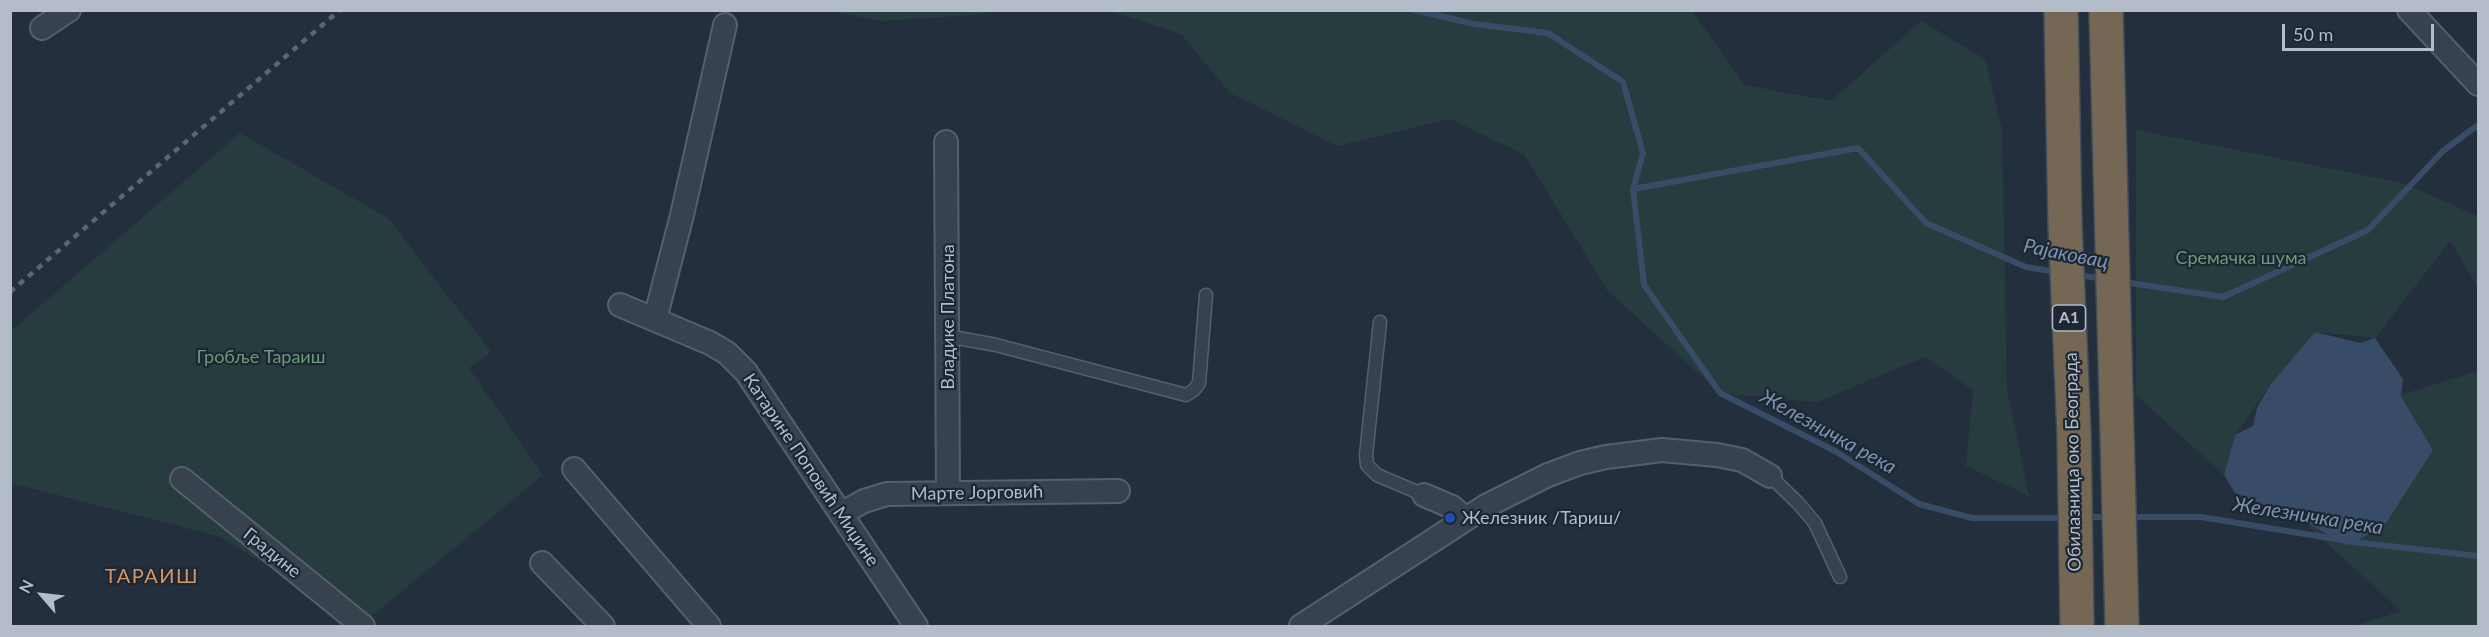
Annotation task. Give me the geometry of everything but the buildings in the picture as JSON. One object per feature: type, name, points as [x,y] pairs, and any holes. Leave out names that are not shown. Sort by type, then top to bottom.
[{"type":"highway","name":"Обилазница око Београда","points":[[2061,10],[2074,434],[2077,627]]},
{"type":"highway","points":[[2106,10],[2122,627]]},
{"type":"street","points":[[42,28],[69,10]]},
{"type":"street","points":[[2409,10],[2478,84]]},
{"type":"street","points":[[655,319],[682,215],[725,25]]},
{"type":"street","name":"Владике Платона","points":[[946,142],[948,492]]},
{"type":"street","name":"Катарине Поповић Миџине","points":[[620,305],[710,343],[727,353],[746,372],[916,627]]},
{"type":"street","points":[[1301,627],[1486,506],[1548,475],[1606,457],[1662,450],[1717,455],[1742,460],[1770,476]]},
{"type":"street","points":[[574,469],[709,627]]},
{"type":"street","name":"Градине","points":[[182,479],[363,627]]},
{"type":"street","name":"Марте Јорговић","points":[[841,514],[864,501],[887,494],[1118,491]]},
{"type":"street","points":[[1424,495],[1452,507],[1466,519]]},
{"type":"street","points":[[542,563],[603,627]]},
{"type":"lane","points":[[947,336],[996,345],[1186,395],[1199,383],[1206,295]]},
{"type":"lane","points":[[1380,322],[1366,455],[1367,465],[1377,475],[1424,495]]},
{"type":"lane","points":[[1770,476],[1815,523],[1840,577]]},
{"type":"green space","points":[[830,11],[998,11],[973,15],[882,21]]},
{"type":"green space","points":[[1110,11],[1692,11],[1745,85],[1831,101],[1921,21],[1985,59],[2002,130],[2007,389],[2029,496],[1966,466],[1973,390],[1925,357],[1817,402],[1720,393],[1607,290],[1525,155],[1450,119],[1337,146],[1230,93],[1181,34]]},
{"type":"green space","name":"Сремачка шума","points":[[2136,130],[2402,183],[2478,216],[2478,287],[2450,241],[2375,338],[2315,332],[2270,385],[2235,435],[2224,475],[2136,395]]},
{"type":"green space","name":"Гробље Тараиш","points":[[240,133],[388,218],[491,352],[469,368],[543,475],[361,625],[221,537],[11,483],[10,332]]},
{"type":"green space","points":[[2478,371],[2478,626],[2355,626],[2401,611],[2304,522],[2346,545],[2433,450],[2401,395]]},
{"type":"water","points":[[2315,332],[2360,343],[2375,338],[2403,379],[2401,396],[2433,450],[2383,528],[2346,545],[2304,521],[2235,493],[2224,475],[2235,435],[2253,426],[2257,408],[2270,385]]},
{"type":"waterway","name":"Железничка река","points":[[1414,10],[1474,24],[1548,33],[1623,82],[1643,153],[1633,189],[1644,285],[1720,393],[1835,451],[1919,504],[1972,518],[2067,518]]},
{"type":"waterway","name":"Рајаковац","points":[[2124,282],[2223,297],[2368,230],[2443,151],[2478,125]]},
{"type":"waterway","name":"Рајаковац","points":[[1633,189],[1858,148],[1926,223],[2026,267],[2057,272]]},
{"type":"waterway","name":"Рајаковац","points":[[2076,275],[2105,279]]},
{"type":"waterway","name":"Железничка река","points":[[2086,517],[2109,517]]},
{"type":"waterway","name":"Железничка река","points":[[2128,517],[2201,517],[2354,542],[2478,556]]},
{"type":"railway","points":[[10,292],[340,10]]},
{"type":"place","name":"Железник /Тариш/","points":[[1450,518]]},
{"type":"district","name":"ТАРАИШ","points":[[152,577]]}]
